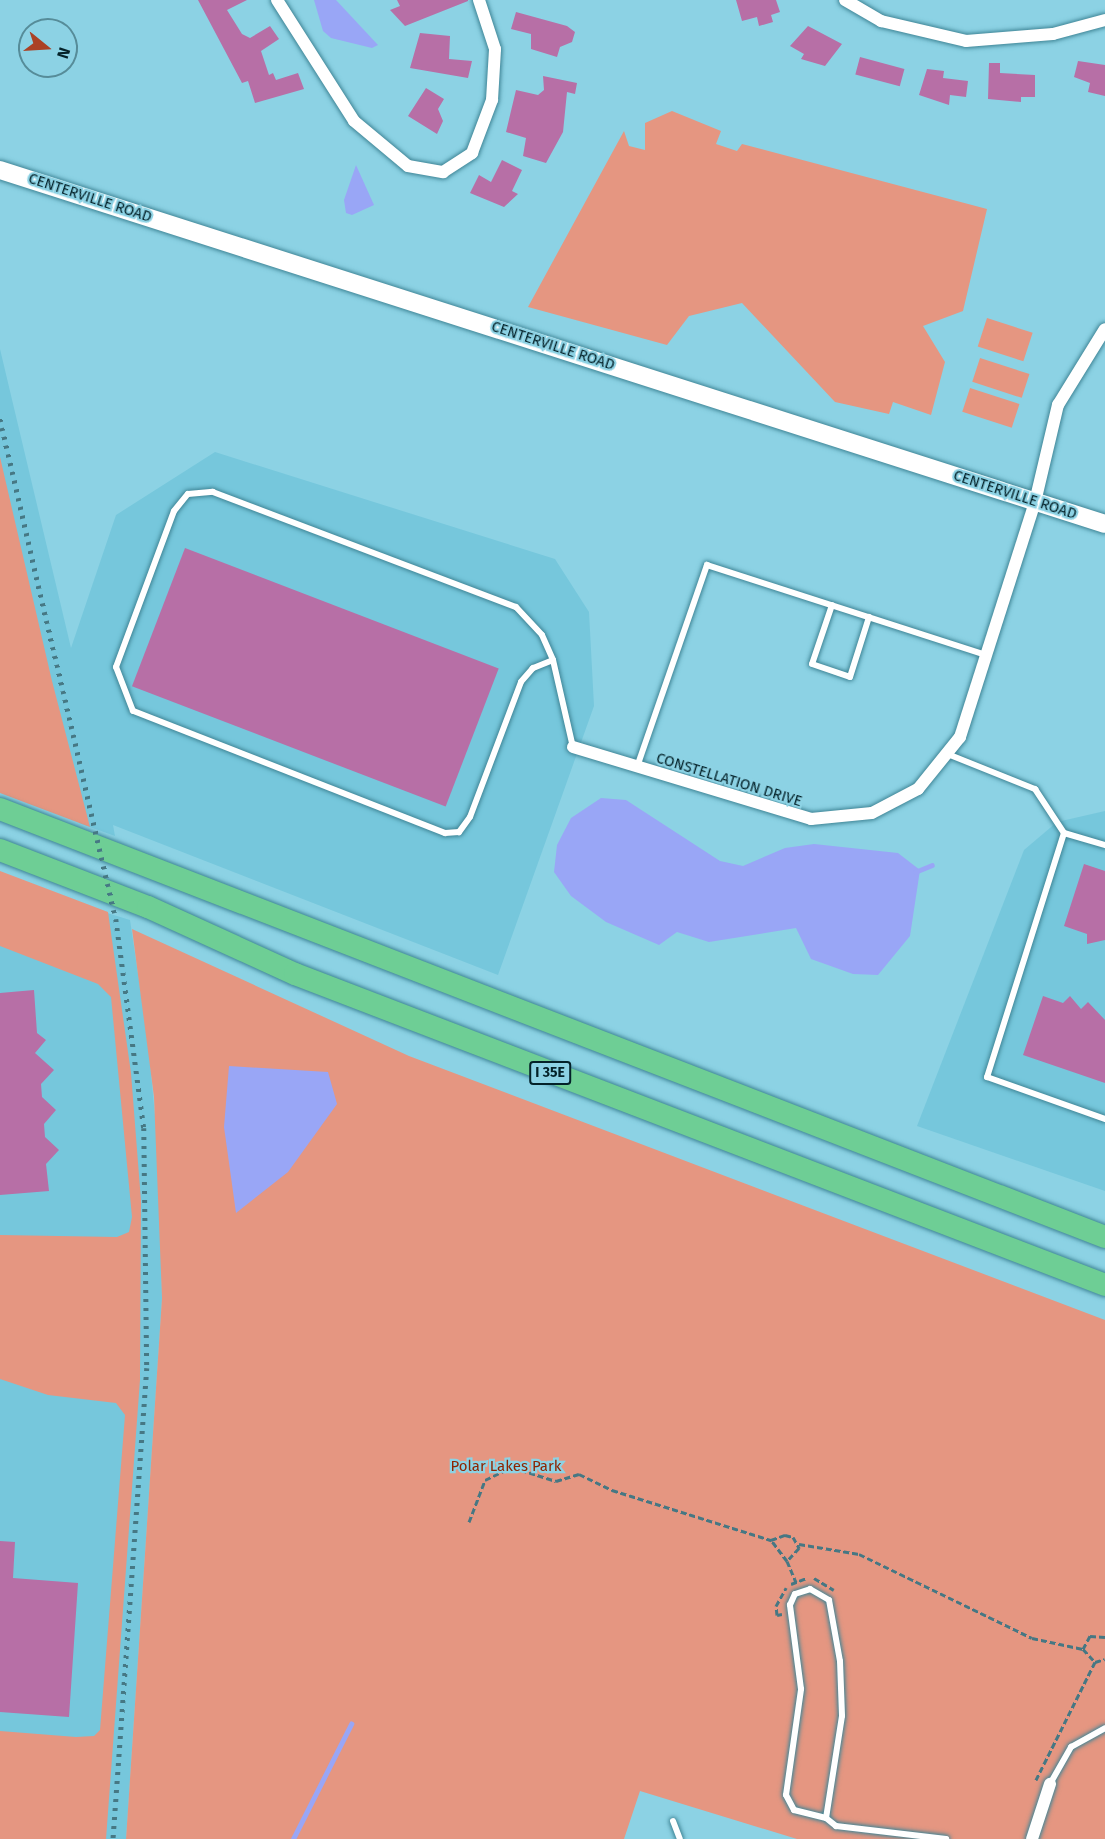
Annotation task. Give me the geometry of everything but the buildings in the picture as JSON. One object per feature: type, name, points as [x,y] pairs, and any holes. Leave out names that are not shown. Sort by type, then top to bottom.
[{"type":"highway","points":[[0,808],[1105,1237]]},
{"type":"highway","name":"I 35E","points":[[0,850],[148,908],[315,982],[1105,1285]]},
{"type":"main road","name":"CENTERVILLE ROAD","points":[[0,170],[1105,524]]},
{"type":"street","points":[[277,0],[354,121],[408,166],[442,172],[472,153],[492,100],[495,49],[478,0]]},
{"type":"street","points":[[845,0],[881,21],[966,41],[1053,34],[1105,20]]},
{"type":"street","name":"CONSTELLATION DRIVE","points":[[573,747],[783,814],[834,820],[899,802],[950,755],[987,655],[1035,502],[1058,405],[1105,328]]},
{"type":"street","points":[[1032,1839],[1050,1784]]},
{"type":"lane","points":[[553,660],[533,669],[521,682],[470,817],[459,832],[445,833],[133,711],[116,667],[174,511],[188,495],[213,492],[516,607],[542,635],[553,660],[573,747]]},
{"type":"lane","points":[[637,767],[707,565],[987,655]]},
{"type":"lane","points":[[832,605],[812,664],[840,674],[850,676],[869,617]]},
{"type":"lane","points":[[950,755],[1035,789],[1064,833],[1105,845]]},
{"type":"lane","points":[[1064,833],[987,1077],[1105,1119]]},
{"type":"lane","points":[[826,1818],[842,1716],[840,1661],[829,1600],[815,1590],[800,1590],[790,1605],[801,1689],[786,1795],[794,1810],[826,1818],[836,1826],[946,1839]]},
{"type":"lane","points":[[1050,1784],[1071,1747],[1105,1728]]},
{"type":"lane","points":[[673,1821],[680,1839]]},
{"type":"path","points":[[469,1522],[484,1480],[512,1467],[556,1480],[579,1474],[612,1490],[771,1540],[789,1535],[799,1544],[859,1554],[1032,1638],[1083,1650],[1095,1662]]},
{"type":"path","points":[[771,1540],[787,1561],[800,1590]]},
{"type":"path","points":[[787,1561],[797,1555],[799,1544]]},
{"type":"path","points":[[1083,1650],[1090,1636],[1105,1637]]},
{"type":"path","points":[[1034,1787],[1095,1662],[1105,1659]]},
{"type":"shaded area","points":[[314,0],[336,0],[378,45],[372,48],[331,38],[323,31]]},
{"type":"shaded area","points":[[356,165],[374,205],[352,215],[346,213],[344,200]]},
{"type":"shaded area","points":[[0,349],[71,648],[116,515],[215,452],[555,559],[589,612],[594,706],[498,975],[113,825],[115,836],[79,823],[0,489]]},
{"type":"shaded area","points":[[601,798],[626,800],[720,861],[743,866],[785,848],[814,844],[898,853],[920,870],[910,936],[878,975],[853,974],[811,959],[796,928],[709,942],[677,932],[659,945],[606,922],[571,896],[554,872],[557,845],[571,818]]},
{"type":"shaded area","points":[[1105,811],[1105,1191],[917,1126],[1024,850],[1057,822]]},
{"type":"shaded area","points":[[0,880],[130,920],[148,1041],[159,1159],[162,1298],[126,1839],[0,1839]]},
{"type":"shaded area","points":[[229,1066],[328,1072],[337,1104],[288,1172],[236,1213],[224,1127]]},
{"type":"green space","points":[[672,111],[721,131],[716,144],[737,151],[742,144],[987,209],[963,311],[923,326],[945,362],[931,415],[893,402],[889,414],[835,402],[742,303],[689,316],[667,345],[528,307],[624,131],[629,146],[645,150],[645,123]]},
{"type":"green space","points":[[987,318],[1033,333],[1023,361],[978,347]]},
{"type":"green space","points":[[980,358],[1029,374],[1022,398],[972,382]]},
{"type":"green space","points":[[970,388],[1019,404],[1012,428],[962,412]]},
{"type":"green space","points":[[0,457],[52,681],[90,827],[0,793]]},
{"type":"green space","points":[[0,871],[108,912],[131,1073],[141,1201],[140,1380],[106,1839],[0,1839],[0,1731],[76,1737],[94,1736],[100,1730],[125,1415],[116,1403],[48,1395],[0,1379],[0,1235],[117,1237],[129,1232],[132,1217],[111,997],[98,984],[0,946]]},
{"type":"green space","name":"Polar Lakes Park","points":[[132,929],[409,1056],[1105,1320],[1105,1839],[797,1839],[640,1791],[624,1839],[126,1839],[162,1298],[154,1097]]},
{"type":"waterway","points":[[915,872],[932,865]]},
{"type":"waterway","points":[[293,1839],[351,1724]]},
{"type":"railway","points":[[0,419],[116,919],[144,1128],[147,1368],[113,1839]]}]
